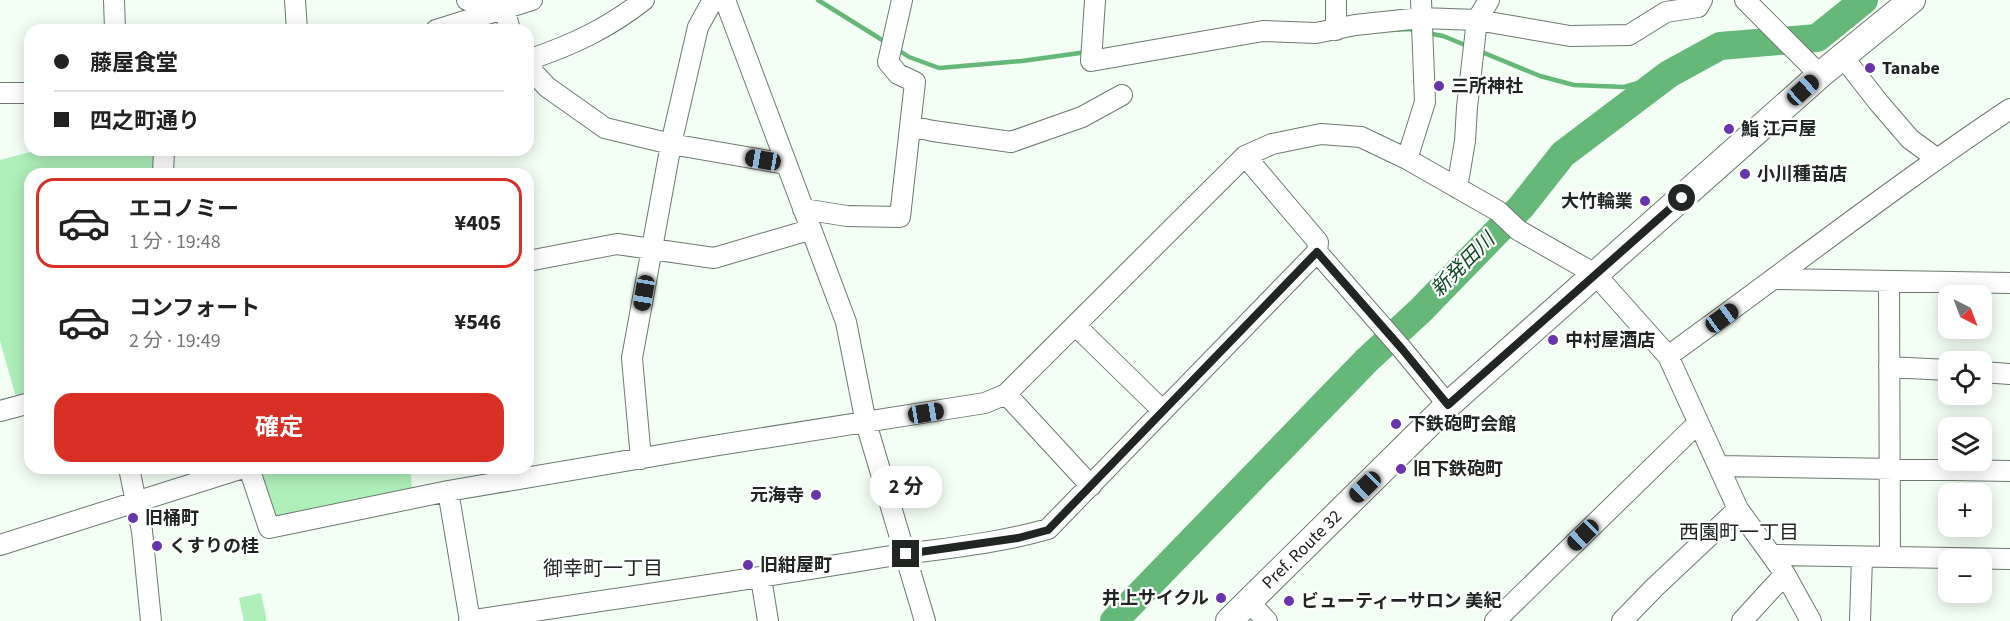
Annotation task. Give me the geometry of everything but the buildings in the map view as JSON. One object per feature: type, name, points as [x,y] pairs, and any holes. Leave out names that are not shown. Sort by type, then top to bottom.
[{"type":"main road","name":"Pref. Route 32","points":[[1229,621],[1448,405],[1820,75],[1912,0]]},
{"type":"street","points":[[114,0],[115,24]]},
{"type":"street","points":[[295,0],[297,24]]},
{"type":"street","points":[[467,0],[504,8]]},
{"type":"street","points":[[455,24],[532,0]]},
{"type":"street","points":[[534,58],[570,45],[611,25],[644,0]]},
{"type":"street","points":[[641,459],[632,358],[671,144],[698,27],[713,0]]},
{"type":"street","points":[[725,0],[846,322],[866,423],[925,621]]},
{"type":"street","points":[[803,209],[847,216],[900,217],[915,82],[897,74],[888,62],[902,0]]},
{"type":"street","points":[[1095,0],[1091,61],[1263,31],[1316,33],[1336,30],[1421,9],[1570,36],[1629,35],[1666,12],[1698,7],[1702,0]]},
{"type":"street","points":[[1336,0],[1336,30]]},
{"type":"street","points":[[1457,188],[1465,141],[1477,20],[1489,0]]},
{"type":"street","points":[[1745,0],[1820,75]]},
{"type":"street","points":[[504,8],[508,24]]},
{"type":"street","points":[[1407,159],[1425,102],[1421,9]]},
{"type":"street","points":[[1843,57],[1910,139],[1935,158]]},
{"type":"street","points":[[534,73],[547,87],[605,128],[671,144],[786,164]]},
{"type":"street","points":[[0,93],[24,93]]},
{"type":"street","points":[[910,126],[1011,141],[1082,117],[1122,95]]},
{"type":"street","points":[[1668,356],[1775,279],[1935,158],[2010,109]]},
{"type":"street","points":[[251,474],[269,528],[448,491],[985,403],[1006,394],[1245,156],[1272,144],[1321,134],[1360,137],[1407,159],[1498,211],[1518,230],[1595,274],[1668,356],[1738,510],[1773,555],[1811,621]]},
{"type":"street","points":[[448,491],[470,621],[1018,538],[1048,530],[1317,252],[1318,242],[1245,156]]},
{"type":"street","points":[[534,260],[618,244],[714,258],[810,230]]},
{"type":"street","points":[[1317,252],[1448,405]]},
{"type":"street","points":[[1775,279],[2010,283]]},
{"type":"street","points":[[1889,281],[1890,557]]},
{"type":"street","points":[[1076,326],[1162,410]]},
{"type":"street","points":[[1889,367],[1938,369]]},
{"type":"street","points":[[1992,373],[2010,374]]},
{"type":"street","points":[[1006,394],[1091,486]]},
{"type":"street","points":[[0,411],[24,405]]},
{"type":"street","points":[[1495,621],[1698,423]]},
{"type":"street","points":[[1719,466],[2010,471]]},
{"type":"street","points":[[131,474],[138,503],[151,621]]},
{"type":"street","points":[[0,545],[225,474]]},
{"type":"street","points":[[1622,621],[1738,510]]},
{"type":"street","points":[[1773,555],[2010,559]]},
{"type":"street","points":[[1860,621],[1862,557]]},
{"type":"street","points":[[1743,621],[1785,574]]},
{"type":"street","points":[[760,578],[768,621]]},
{"type":"street","points":[[1250,602],[1267,621]]},
{"type":"green space","points":[[24,154],[24,156],[161,156],[164,158],[163,168],[24,168],[24,395],[16,397],[0,341],[0,160]]},
{"type":"green space","points":[[260,474],[411,474],[412,494],[296,516],[275,515]]},
{"type":"green space","points":[[261,593],[267,621],[244,621],[239,598]]},
{"type":"waterway","points":[[818,0],[887,43]]},
{"type":"waterway","name":"新発田川","points":[[1114,621],[1367,360],[1421,310],[1521,207],[1563,154],[1669,74],[1720,46],[1817,38],[1864,0]]},
{"type":"waterway","points":[[1391,30],[1418,31]]},
{"type":"waterway","points":[[1427,33],[1443,36],[1470,47]]},
{"type":"waterway","points":[[897,49],[909,57],[939,68],[1022,61],[1087,52]]},
{"type":"waterway","points":[[1477,50],[1540,76],[1574,85],[1624,87],[1669,74]]},
{"type":"place","name":"Tanabe","points":[[1870,68]]},
{"type":"place","name":"三所神社","points":[[1439,86]]},
{"type":"place","name":"鮨 江戸屋","points":[[1729,129]]},
{"type":"place","name":"小川種苗店","points":[[1745,174]]},
{"type":"place","name":"大竹輪業","points":[[1645,201]]},
{"type":"place","name":"中村屋酒店","points":[[1553,340]]},
{"type":"place","name":"下鉄砲町会館","points":[[1396,424]]},
{"type":"place","name":"旧下鉄砲町","points":[[1401,469]]},
{"type":"place","name":"元海寺","points":[[816,495]]},
{"type":"place","name":"旧桶町","points":[[133,518]]},
{"type":"place","name":"くすりの桂","points":[[157,546]]},
{"type":"place","name":"旧紺屋町","points":[[748,565]]},
{"type":"place","name":"井上サイクル","points":[[1221,598]]},
{"type":"place","name":"ビューティーサロン 美紀","points":[[1289,601]]},
{"type":"district","name":"西園町一丁目","points":[[1739,533]]},
{"type":"district","name":"御幸町一丁目","points":[[603,569]]},
{"type":"route","points":[[906,554],[1018,538],[1048,530],[1317,252],[1448,405],[1682,198]]}]
